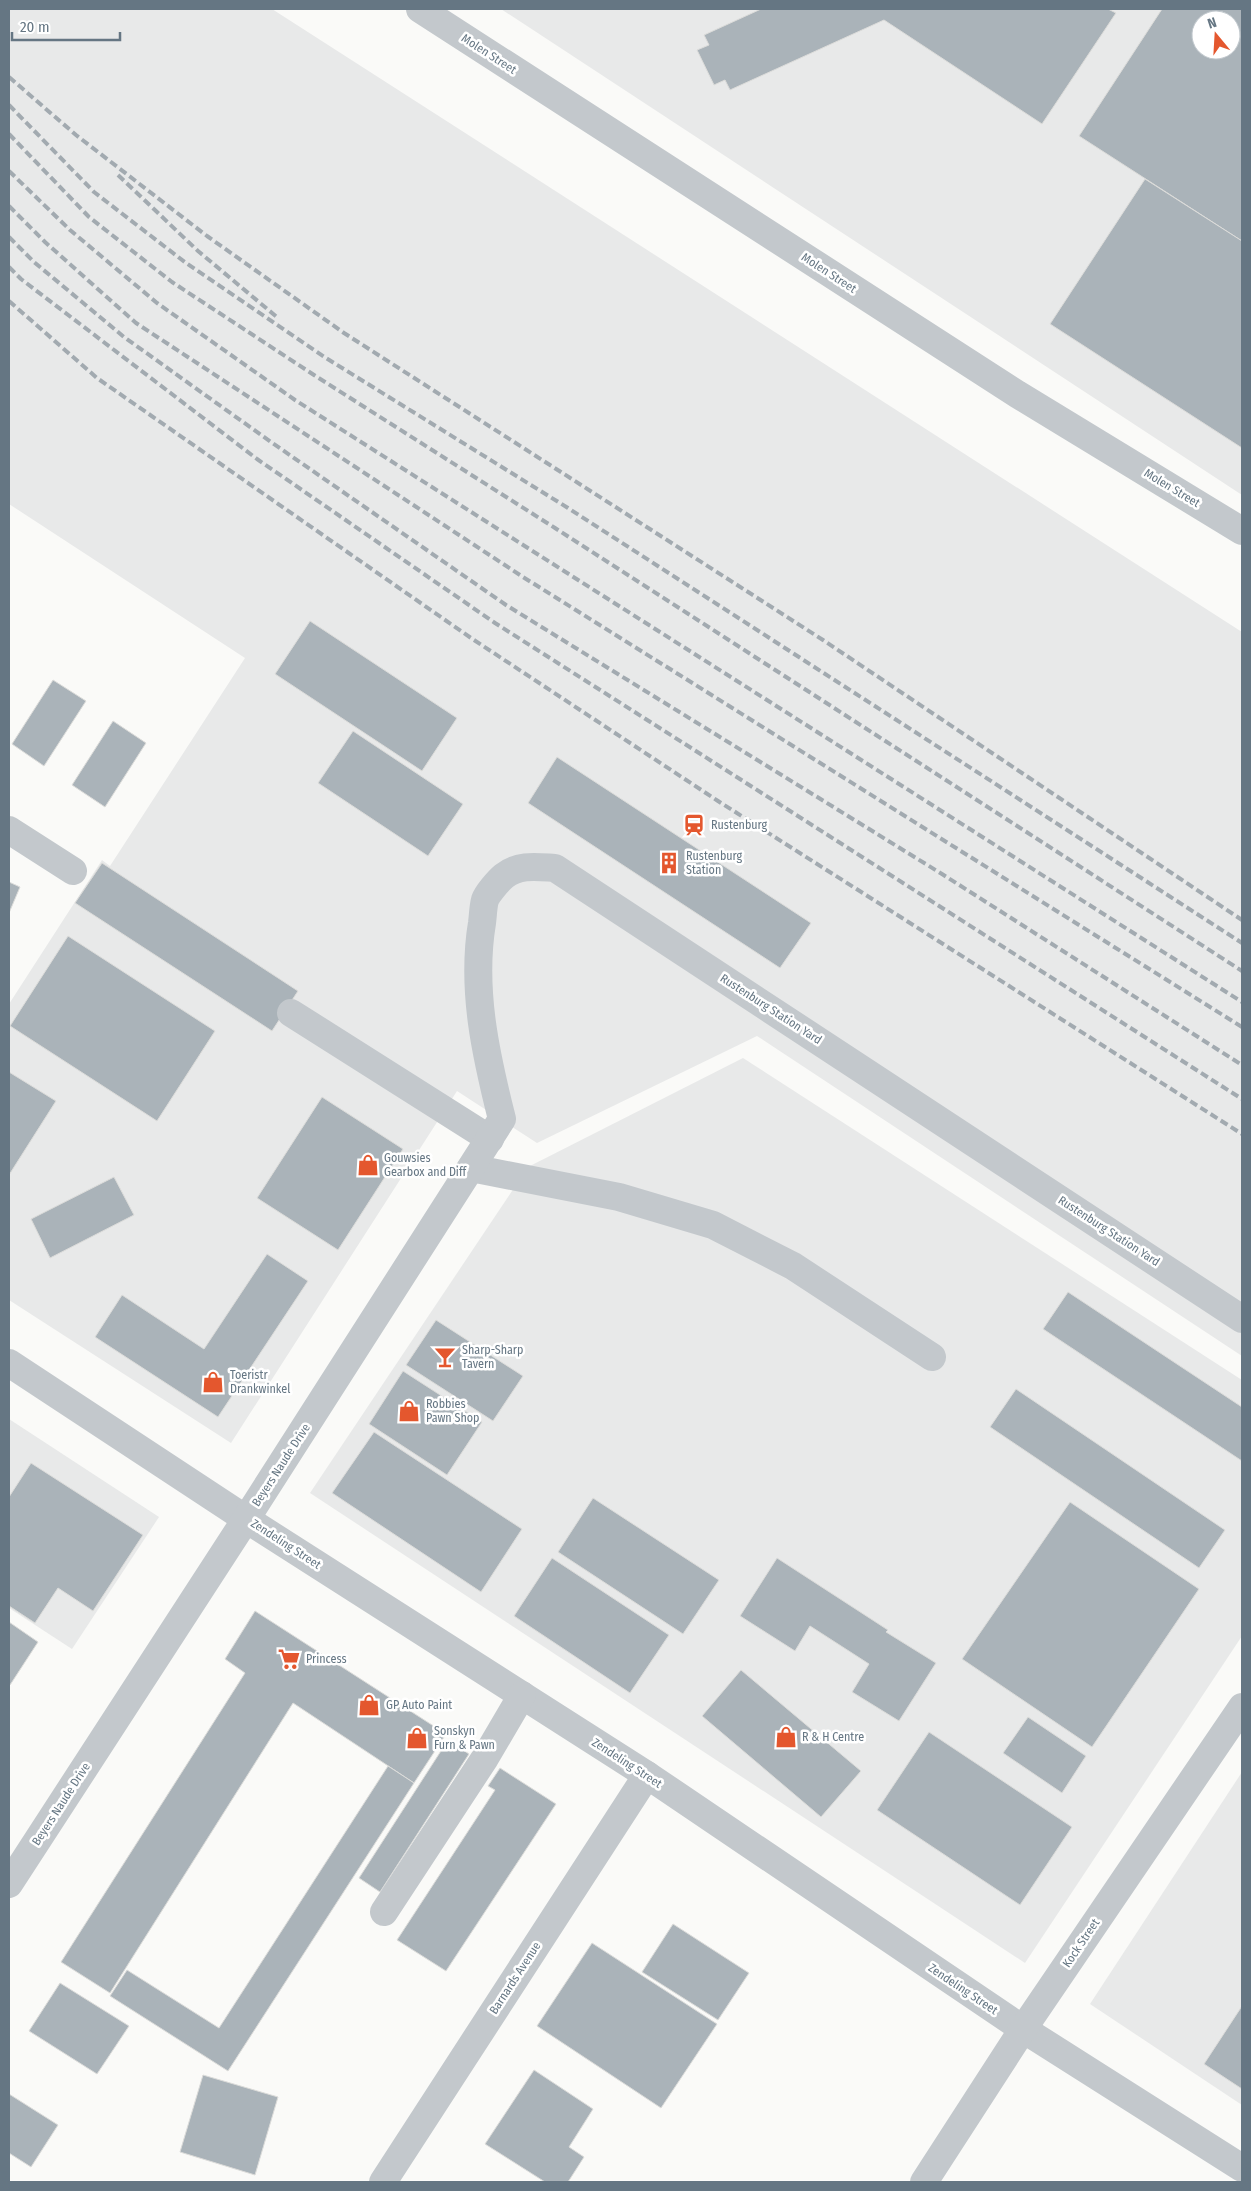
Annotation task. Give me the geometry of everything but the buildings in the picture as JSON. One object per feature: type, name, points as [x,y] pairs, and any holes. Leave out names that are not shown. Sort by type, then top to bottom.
[{"type":"street","name":"Molen Street","points":[[420,9],[1017,394],[1242,531]]},
{"type":"street","points":[[9,830],[73,871]]},
{"type":"street","name":"Rustenburg Station Yard","points":[[496,1129],[478,980],[479,940],[485,899],[504,876],[526,866],[555,868],[1242,1319]]},
{"type":"street","points":[[291,1013],[496,1129]]},
{"type":"street","name":"Beyers Naude Drive","points":[[9,1884],[496,1129]]},
{"type":"street","points":[[471,1168],[619,1197],[713,1225],[793,1266],[932,1358]]},
{"type":"street","name":"Zendeling Street","points":[[9,1363],[246,1519],[647,1775],[1023,2029],[1242,2168]]},
{"type":"street","points":[[384,1912],[485,1758],[522,1696]]},
{"type":"street","name":"Kock Street","points":[[924,2182],[1023,2029],[1242,1707]]},
{"type":"street","name":"Barnards Avenue","points":[[383,2182],[647,1775]]},
{"type":"shaded area","points":[[9,9],[272,9],[1242,632],[1242,1356],[757,1036],[537,1143],[457,1091],[231,1443],[9,1300],[9,1004],[102,860],[110,866],[245,658],[9,504]]},
{"type":"shaded area","points":[[501,9],[1242,9],[1242,495]]},
{"type":"shaded area","points":[[743,1058],[1242,1380],[1242,1636],[1025,1963],[310,1493],[528,1167]]},
{"type":"shaded area","points":[[9,1419],[159,1517],[72,1649],[9,1608]]},
{"type":"shaded area","points":[[1242,1772],[1242,2105],[1090,2004]]},
{"type":"railway","points":[[9,77],[76,135],[207,236],[344,333],[823,640],[1242,920]]},
{"type":"railway","points":[[9,105],[94,192],[186,263],[326,358],[568,508],[1242,943]]},
{"type":"railway","points":[[9,134],[89,217],[172,282],[1242,971]]},
{"type":"railway","points":[[9,171],[70,230],[157,303],[295,400],[1242,1002]]},
{"type":"railway","points":[[118,175],[198,251],[278,318]]},
{"type":"railway","points":[[9,206],[45,242],[136,323],[523,577],[1242,1027]]},
{"type":"railway","points":[[9,237],[34,262],[124,337],[271,442],[506,605],[942,874],[1242,1065]]},
{"type":"railway","points":[[9,267],[21,279],[257,459],[495,623],[1242,1099]]},
{"type":"railway","points":[[9,301],[97,378],[471,638],[718,801],[1242,1134]]},
{"type":"place","name":"Rustenburg","points":[[694,825]]},
{"type":"place","name":"Rustenburg Station","points":[[669,863]]},
{"type":"place","name":"Gouwsies Gearbox and Diff","points":[[368,1165]]},
{"type":"place","name":"Sharp-Sharp Tavern","points":[[445,1357]]},
{"type":"place","name":"Toeristr Drankwinkel","points":[[213,1382]]},
{"type":"place","name":"Robbies Pawn Shop","points":[[409,1411]]},
{"type":"place","name":"Princess","points":[[289,1659]]},
{"type":"place","name":"GP Auto Paint","points":[[369,1705]]},
{"type":"place","name":"R & H Centre","points":[[786,1737]]},
{"type":"place","name":"Sonskyn Furn & Pawn","points":[[417,1738]]}]
